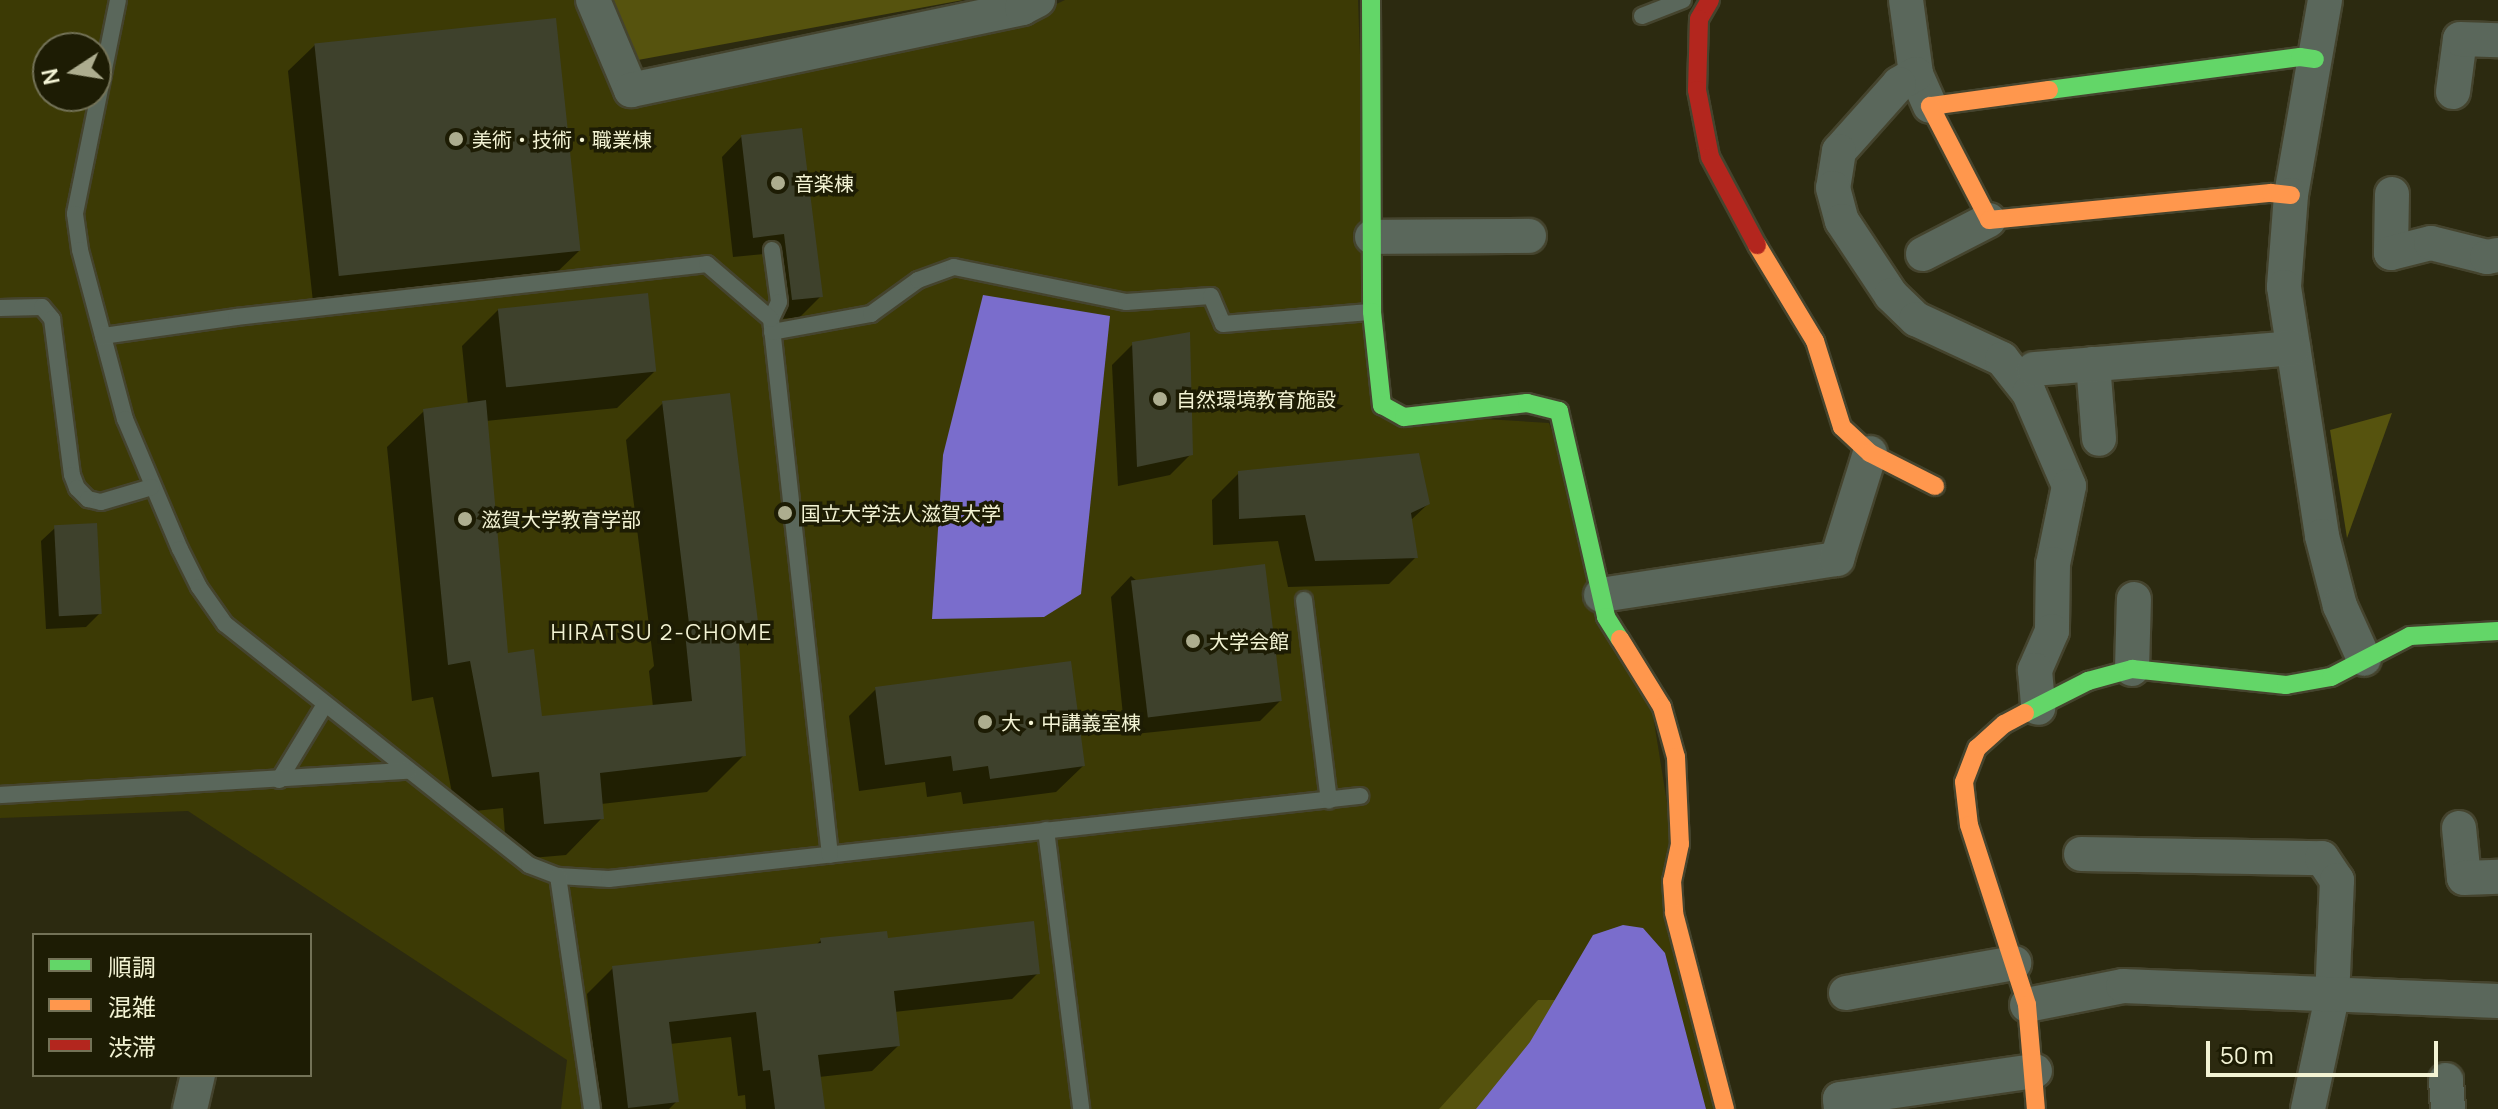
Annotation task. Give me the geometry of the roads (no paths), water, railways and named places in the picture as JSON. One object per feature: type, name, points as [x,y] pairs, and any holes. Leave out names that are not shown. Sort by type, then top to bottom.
[{"type":"street","points":[[593,0],[631,90],[994,6],[1022,8],[1038,0]]},
{"type":"street","points":[[1371,0],[1372,312],[1382,405],[1404,417],[1527,403],[1559,411],[1606,617],[1662,707],[1676,757],[1680,844],[1672,881],[1674,913],[1725,1109]]},
{"type":"street","points":[[1710,0],[1699,19],[1697,90],[1710,157],[1742,221],[1815,341],[1842,427],[1870,453],[1935,486]]},
{"type":"street","points":[[1906,0],[1916,74],[1989,220]]},
{"type":"street","points":[[2325,0],[2291,195],[2284,287],[2322,536],[2340,606],[2364,659]]},
{"type":"street","points":[[2453,92],[2460,39],[2498,40]]},
{"type":"street","points":[[1930,106],[2300,57],[2315,59]]},
{"type":"street","points":[[1916,74],[1899,84],[1839,151],[1833,188],[1842,221],[1891,295],[1916,319],[2002,359],[2029,393],[2069,486],[2053,564],[2052,631],[2035,670],[2038,708]]},
{"type":"street","points":[[1923,254],[1989,220],[2002,222],[2271,193],[2291,195]]},
{"type":"street","points":[[2392,194],[2391,253],[2431,243],[2487,257],[2498,255]]},
{"type":"street","points":[[1372,237],[1529,236]]},
{"type":"street","points":[[2034,369],[2293,348]]},
{"type":"street","points":[[2093,364],[2099,439]]},
{"type":"street","points":[[1601,595],[1837,559],[1870,453]]},
{"type":"street","points":[[2132,669],[2134,599]]},
{"type":"street","points":[[2036,1109],[2027,1005],[1969,825],[1964,782],[1977,748],[2004,724],[2088,681],[2132,669],[2286,685],[2331,677],[2410,636],[2498,631]]},
{"type":"street","points":[[2459,828],[2464,878],[2498,877]]},
{"type":"street","points":[[2081,854],[2322,858],[2337,880],[2332,997],[2308,1109]]},
{"type":"street","points":[[1846,993],[2014,963]]},
{"type":"street","points":[[2027,1005],[2123,986],[2332,997],[2498,1001]]},
{"type":"street","points":[[1841,1109],[1840,1099],[2035,1071]]},
{"type":"street","points":[[190,1109],[198,1077]]},
{"type":"lane","points":[[118,0],[75,214],[80,250],[125,419],[152,487],[199,587],[225,624],[324,706],[529,865],[558,876],[609,879],[1360,796]]},
{"type":"lane","points":[[1642,16],[1683,0]]},
{"type":"lane","points":[[772,250],[779,302],[772,326],[830,855]]},
{"type":"lane","points":[[103,336],[236,317],[707,264],[772,326]]},
{"type":"lane","points":[[772,326],[871,314],[918,280],[954,267],[1126,302],[1211,296],[1223,324],[1372,312]]},
{"type":"lane","points":[[0,308],[42,307],[52,319],[72,475],[77,488],[88,499],[101,502],[152,487]]},
{"type":"lane","points":[[1304,600],[1329,800]]},
{"type":"lane","points":[[279,780],[324,706]]},
{"type":"lane","points":[[0,795],[407,771]]},
{"type":"lane","points":[[1046,830],[1081,1109]]},
{"type":"lane","points":[[558,876],[592,1109]]},
{"type":"place","name":"美術・技術・職業棟","points":[[456,139]]},
{"type":"place","name":"音楽棟","points":[[778,183]]},
{"type":"place","name":"自然環境教育施設","points":[[1160,399]]},
{"type":"place","name":"国立大学法人滋賀大学","points":[[785,513]]},
{"type":"place","name":"滋賀大学教育学部","points":[[465,519]]},
{"type":"place","name":"大学会館","points":[[1193,641]]},
{"type":"place","name":"大・中講義室棟","points":[[985,722]]},
{"type":"district","name":"HIRATSU 2-CHOME","points":[[662,633]]}]
